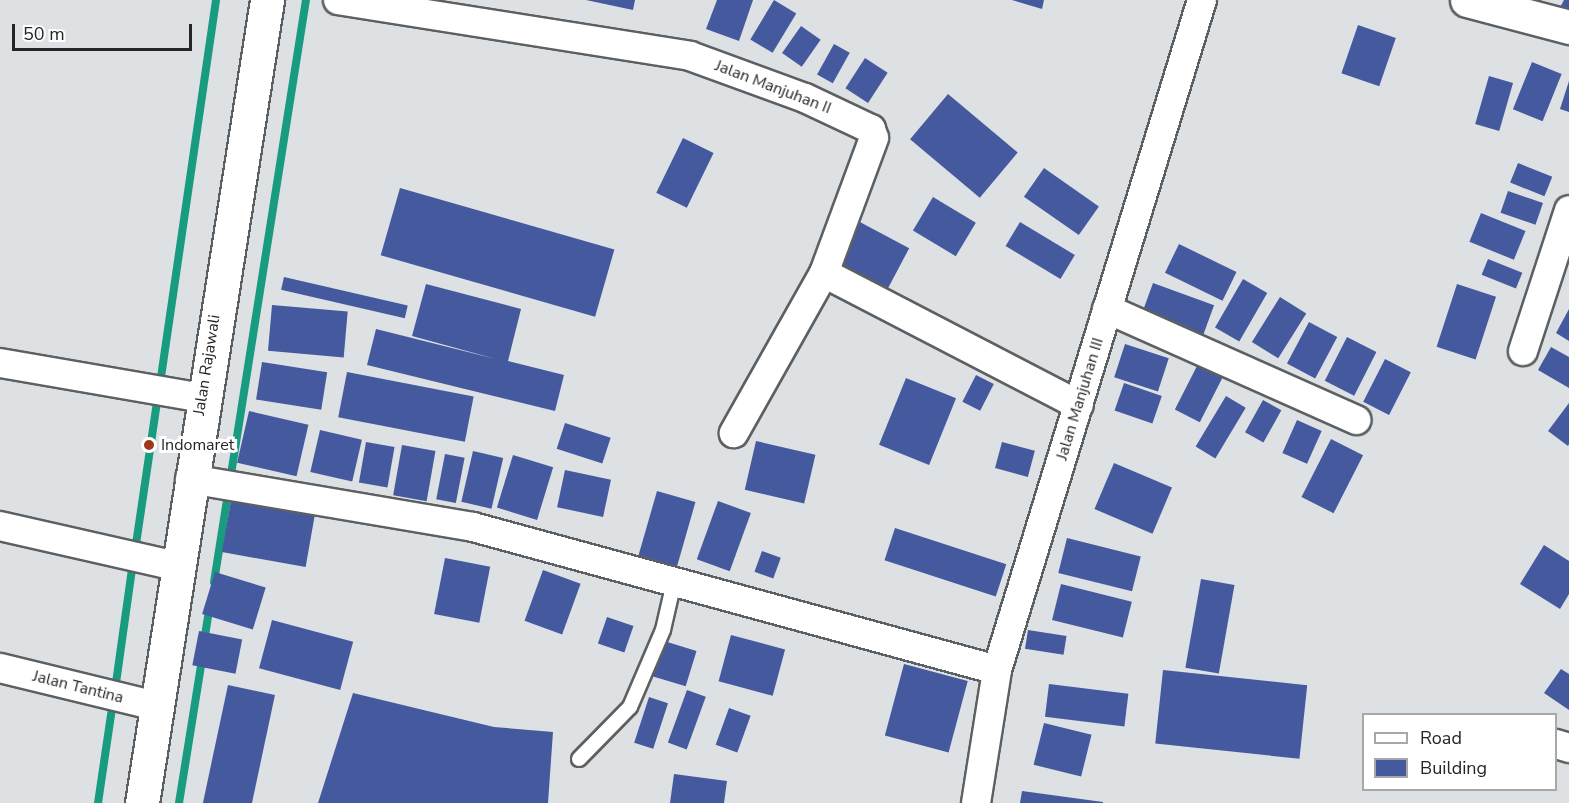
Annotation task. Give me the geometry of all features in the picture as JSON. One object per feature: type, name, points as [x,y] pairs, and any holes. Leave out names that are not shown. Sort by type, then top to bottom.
[{"type":"main road","name":"Jalan Rajawali","points":[[142,803],[202,398],[267,0]]},
{"type":"main road","points":[[1467,0],[1569,27]]},
{"type":"street","name":"Jalan Manjuhan II","points":[[338,0],[690,56],[868,126],[874,138],[824,273],[734,433]]},
{"type":"street","name":"Jalan Manjuhan III","points":[[976,803],[997,670],[1202,0]]},
{"type":"street","points":[[1522,351],[1569,210]]},
{"type":"street","points":[[824,273],[1079,405]]},
{"type":"street","points":[[1107,309],[1356,420]]},
{"type":"street","points":[[0,363],[202,398]]},
{"type":"street","points":[[190,479],[473,527],[997,670]]},
{"type":"street","points":[[0,526],[176,566]]},
{"type":"street","name":"Jalan Tantina","points":[[0,668],[156,706]]},
{"type":"lane","points":[[579,759],[630,707],[663,630],[674,582]]},
{"type":"building","points":[[586,0],[635,0],[633,10]]},
{"type":"building","points":[[717,0],[753,0],[739,41],[706,29]]},
{"type":"building","points":[[774,0],[796,13],[773,53],[750,39]]},
{"type":"building","points":[[1012,0],[1044,0],[1042,9]]},
{"type":"building","points":[[1564,0],[1569,0],[1569,17],[1558,11]]},
{"type":"building","points":[[1358,25],[1396,38],[1379,86],[1341,73]]},
{"type":"building","points":[[801,26],[821,40],[802,67],[782,53]]},
{"type":"building","points":[[834,44],[850,53],[833,83],[817,75]]},
{"type":"building","points":[[865,58],[888,73],[868,103],[845,88]]},
{"type":"building","points":[[1532,62],[1562,74],[1543,121],[1513,109]]},
{"type":"building","points":[[1489,76],[1513,83],[1499,131],[1475,124]]},
{"type":"building","points":[[1569,81],[1569,112],[1560,109]]},
{"type":"building","points":[[948,94],[1018,152],[980,198],[910,139]]},
{"type":"building","points":[[683,138],[714,153],[687,208],[656,193]]},
{"type":"building","points":[[1518,163],[1552,177],[1544,196],[1510,182]]},
{"type":"building","points":[[1044,168],[1099,206],[1079,235],[1024,197]]},
{"type":"building","points":[[400,188],[614,249],[595,317],[381,255]]},
{"type":"building","points":[[1508,191],[1543,203],[1535,225],[1501,213]]},
{"type":"building","points":[[933,197],[976,223],[956,256],[913,230]]},
{"type":"building","points":[[1481,213],[1526,231],[1514,260],[1469,242]]},
{"type":"building","points":[[858,221],[909,248],[886,292],[835,265]]},
{"type":"building","points":[[1020,222],[1075,255],[1060,279],[1006,246]]},
{"type":"building","points":[[1179,244],[1237,272],[1222,301],[1165,273]]},
{"type":"building","points":[[1488,259],[1522,273],[1516,289],[1482,275]]},
{"type":"building","points":[[284,277],[408,306],[405,318],[281,290]]},
{"type":"building","points":[[1243,279],[1267,293],[1239,341],[1215,327]]},
{"type":"building","points":[[1153,283],[1214,305],[1202,338],[1141,316]]},
{"type":"building","points":[[426,284],[521,309],[508,361],[564,375],[555,411],[367,365],[376,329],[496,359],[412,336]]},
{"type":"building","points":[[1457,284],[1496,297],[1476,359],[1437,347]]},
{"type":"building","points":[[1280,297],[1306,313],[1278,358],[1252,342]]},
{"type":"building","points":[[272,305],[348,312],[344,357],[268,351]]},
{"type":"building","points":[[1569,309],[1569,341],[1556,333]]},
{"type":"building","points":[[1309,322],[1337,337],[1315,379],[1287,363]]},
{"type":"building","points":[[1347,337],[1376,352],[1354,396],[1325,381]]},
{"type":"building","points":[[1125,344],[1169,358],[1158,392],[1114,377]]},
{"type":"building","points":[[1551,347],[1569,357],[1569,388],[1538,370]]},
{"type":"building","points":[[1385,359],[1411,372],[1389,415],[1363,402]]},
{"type":"building","points":[[262,362],[327,372],[321,410],[256,400]]},
{"type":"building","points":[[1198,364],[1223,377],[1200,422],[1175,409]]},
{"type":"building","points":[[347,372],[474,397],[465,442],[338,417]]},
{"type":"building","points":[[976,375],[994,384],[980,411],[962,402]]},
{"type":"building","points":[[906,378],[956,398],[929,465],[879,445]]},
{"type":"building","points":[[1124,383],[1162,396],[1152,423],[1115,410]]},
{"type":"building","points":[[1226,396],[1246,408],[1215,458],[1196,447]]},
{"type":"building","points":[[1263,400],[1281,410],[1263,443],[1245,432]]},
{"type":"building","points":[[1569,403],[1569,444],[1568,446],[1548,431]]},
{"type":"building","points":[[249,411],[308,425],[297,476],[237,463]]},
{"type":"building","points":[[1297,420],[1322,431],[1307,464],[1282,453]]},
{"type":"building","points":[[565,423],[611,438],[602,464],[557,449]]},
{"type":"building","points":[[320,430],[362,440],[352,482],[310,472]]},
{"type":"building","points":[[1331,439],[1363,455],[1334,513],[1301,497]]},
{"type":"building","points":[[756,441],[815,455],[804,503],[745,490]]},
{"type":"building","points":[[366,442],[395,447],[387,487],[359,482]]},
{"type":"building","points":[[1002,442],[1035,451],[1028,477],[995,468]]},
{"type":"building","points":[[402,445],[435,451],[427,501],[393,495]]},
{"type":"building","points":[[473,451],[503,458],[492,509],[461,502]]},
{"type":"building","points":[[445,454],[465,458],[456,503],[436,499]]},
{"type":"building","points":[[513,455],[553,467],[537,520],[497,508]]},
{"type":"building","points":[[1114,463],[1172,488],[1152,534],[1094,509]]},
{"type":"building","points":[[565,470],[611,480],[603,517],[557,507]]},
{"type":"building","points":[[657,491],[695,502],[677,567],[638,556]]},
{"type":"building","points":[[232,495],[316,510],[306,567],[222,552]]},
{"type":"building","points":[[718,501],[751,513],[730,571],[697,559]]},
{"type":"building","points":[[895,528],[1006,564],[996,596],[884,560]]},
{"type":"building","points":[[1067,538],[1141,556],[1132,591],[1058,573]]},
{"type":"building","points":[[1544,545],[1569,561],[1569,594],[1560,609],[1520,584]]},
{"type":"building","points":[[762,551],[781,558],[773,579],[754,572]]},
{"type":"building","points":[[445,558],[490,567],[479,623],[434,614]]},
{"type":"building","points":[[543,570],[581,584],[562,634],[525,621]]},
{"type":"building","points":[[215,572],[266,587],[253,630],[202,614]]},
{"type":"building","points":[[1201,579],[1234,585],[1219,674],[1185,668]]},
{"type":"building","points":[[1061,584],[1132,602],[1123,638],[1052,620]]},
{"type":"building","points":[[607,617],[633,626],[624,653],[598,643]]},
{"type":"building","points":[[272,620],[353,642],[340,690],[259,668]]},
{"type":"building","points":[[1028,630],[1067,636],[1064,655],[1025,649]]},
{"type":"building","points":[[199,631],[242,639],[236,674],[192,665]]},
{"type":"building","points":[[731,635],[785,649],[773,696],[719,681]]},
{"type":"building","points":[[664,641],[697,651],[686,686],[653,676]]},
{"type":"building","points":[[904,664],[968,681],[949,753],[885,735]]},
{"type":"building","points":[[1561,669],[1569,674],[1569,710],[1544,693]]},
{"type":"building","points":[[1163,670],[1307,685],[1299,759],[1155,744]]},
{"type":"building","points":[[1049,684],[1128,694],[1124,727],[1045,717]]},
{"type":"building","points":[[228,685],[275,695],[252,803],[203,803]]},
{"type":"building","points":[[687,690],[706,697],[687,749],[668,743]]},
{"type":"building","points":[[353,693],[494,727],[553,732],[548,803],[318,803]]},
{"type":"building","points":[[649,697],[668,703],[653,749],[634,743]]},
{"type":"building","points":[[729,708],[751,716],[737,753],[716,745]]},
{"type":"building","points":[[1044,723],[1092,735],[1081,777],[1034,765]]},
{"type":"building","points":[[674,774],[727,781],[724,803],[670,803]]},
{"type":"building","points":[[1022,791],[1103,802],[1103,803],[1020,803]]},
{"type":"waterway","points":[[160,384],[216,0]]},
{"type":"waterway","points":[[214,582],[306,0]]},
{"type":"waterway","points":[[135,551],[158,396]]},
{"type":"waterway","points":[[115,690],[133,562]]},
{"type":"waterway","points":[[204,642],[210,606]]},
{"type":"waterway","points":[[179,803],[202,659]]},
{"type":"waterway","points":[[98,803],[113,702]]},
{"type":"place","name":"Indomaret","points":[[149,445]]}]
